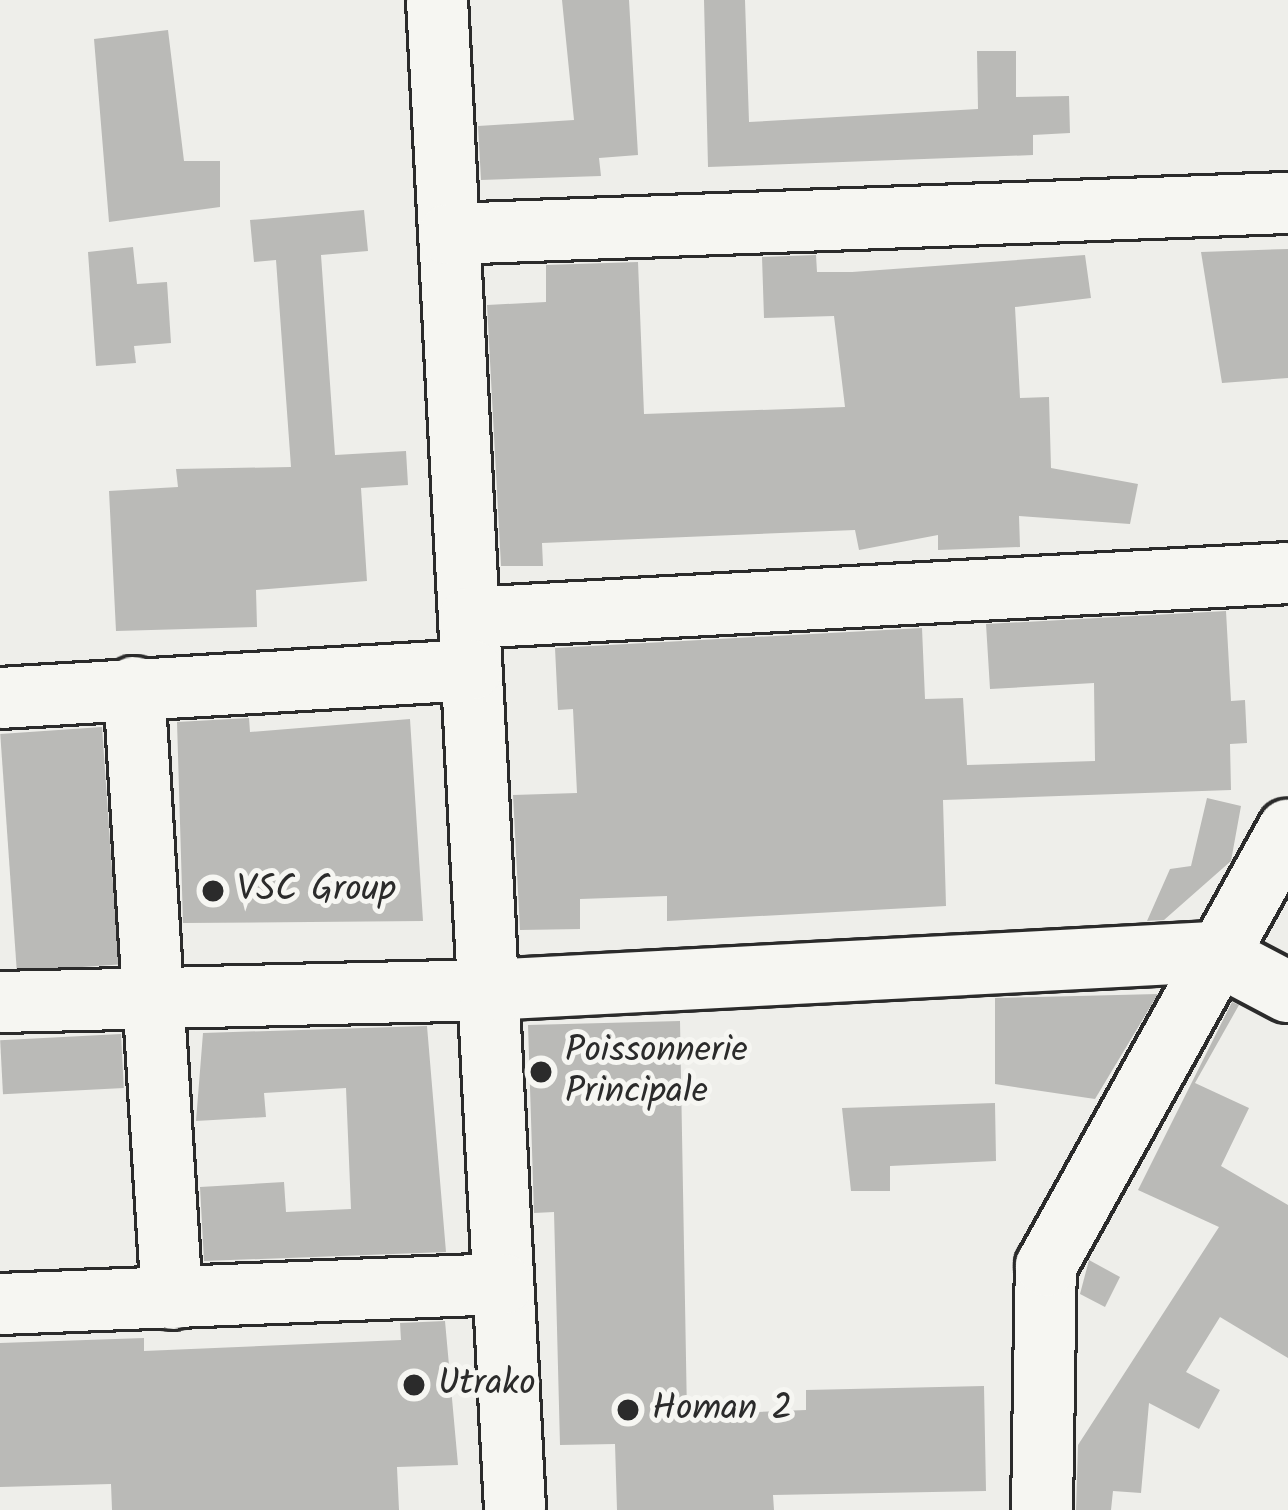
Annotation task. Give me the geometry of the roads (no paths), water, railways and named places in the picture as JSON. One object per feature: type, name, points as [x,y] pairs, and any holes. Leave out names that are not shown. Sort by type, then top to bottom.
[{"type":"street","points":[[437,0],[515,1510]]},
{"type":"street","points":[[449,234],[1288,203]]},
{"type":"street","points":[[0,698],[134,687],[470,644],[1288,573]]},
{"type":"street","points":[[134,687],[158,998],[172,1299]]},
{"type":"street","points":[[1042,1510],[1046,1266],[1212,952],[1288,830]]},
{"type":"street","points":[[0,1002],[488,990],[1212,952],[1288,992]]},
{"type":"street","points":[[0,1304],[503,1284]]},
{"type":"place","name":"VSC Group","points":[[213,891]]},
{"type":"place","name":"Poissonnerie Principale","points":[[541,1072]]},
{"type":"place","name":"Utrako","points":[[414,1385]]},
{"type":"place","name":"Homan 2","points":[[628,1410]]}]
